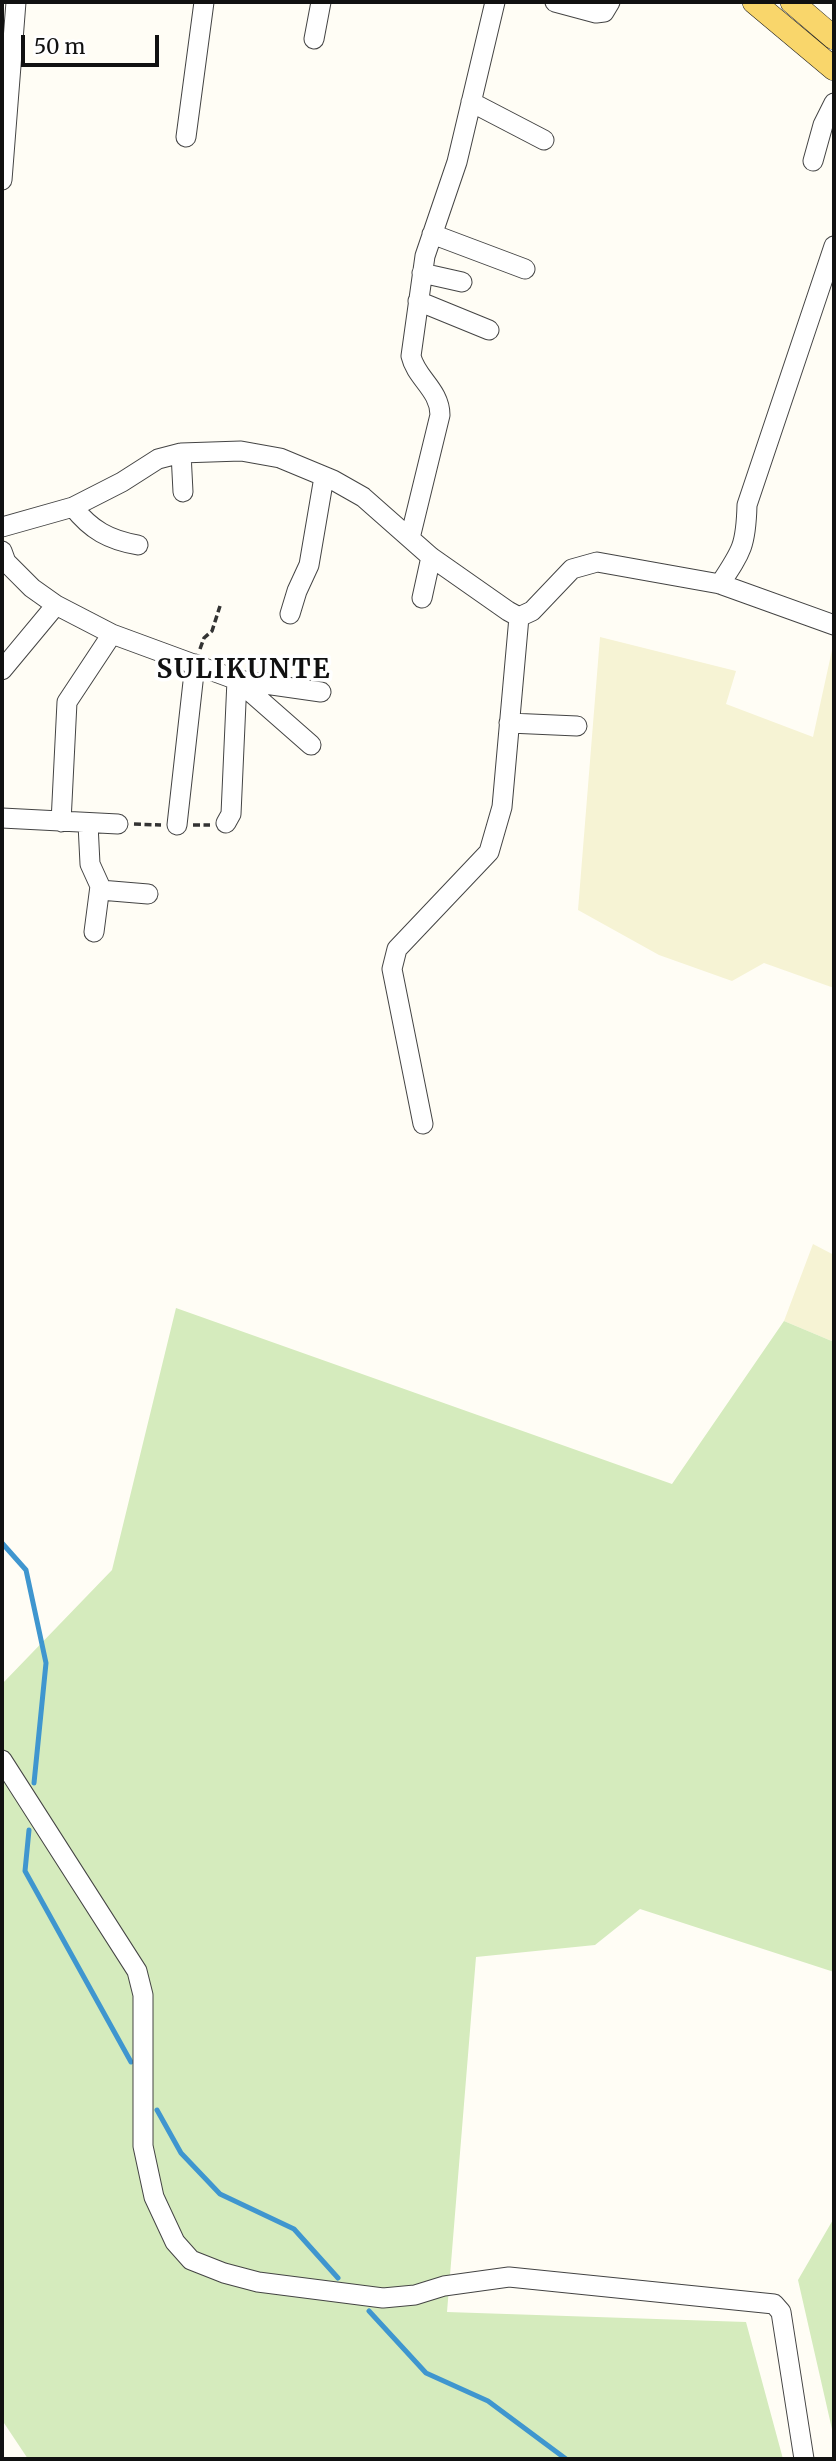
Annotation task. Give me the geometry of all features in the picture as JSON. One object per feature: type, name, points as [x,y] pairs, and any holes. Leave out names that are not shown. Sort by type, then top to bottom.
[{"type":"main road","points":[[754,2],[834,69]]},
{"type":"main road","points":[[792,2],[832,33]]},
{"type":"street","points":[[2,180],[8,29],[16,2]]},
{"type":"street","points":[[186,137],[204,2]]},
{"type":"street","points":[[314,38],[321,2]]},
{"type":"street","points":[[410,538],[440,415],[437,398],[414,367],[411,356],[422,273],[425,256],[457,162],[495,2]]},
{"type":"street","points":[[555,2],[596,13],[604,12],[610,2]]},
{"type":"street","points":[[471,102],[544,140]]},
{"type":"street","points":[[813,161],[823,125],[834,103]]},
{"type":"street","points":[[432,234],[525,269]]},
{"type":"street","points":[[720,584],[744,544],[747,505],[834,246]]},
{"type":"street","points":[[422,273],[462,282]]},
{"type":"street","points":[[418,301],[489,330]]},
{"type":"street","points":[[2,527],[73,508],[158,459],[181,453],[241,451],[280,458],[371,501],[431,557],[519,617]]},
{"type":"street","points":[[181,453],[183,492]]},
{"type":"street","points":[[290,614],[309,565],[324,477]]},
{"type":"street","points":[[73,508],[85,523],[102,535],[119,542],[138,545]]},
{"type":"street","points":[[2,551],[6,562],[32,588],[56,605],[112,634],[237,680],[321,692]]},
{"type":"street","points":[[422,598],[431,557]]},
{"type":"street","points":[[519,617],[532,611],[572,569],[597,562],[720,584],[834,625]]},
{"type":"street","points":[[2,670],[56,605]]},
{"type":"street","points":[[423,1124],[392,969],[397,950],[489,852],[502,807],[519,617]]},
{"type":"street","points":[[61,822],[67,702],[112,634]]},
{"type":"street","points":[[177,825],[195,664]]},
{"type":"street","points":[[237,680],[310,745]]},
{"type":"street","points":[[226,822],[231,814],[237,680]]},
{"type":"street","points":[[509,723],[577,726]]},
{"type":"street","points":[[2,818],[118,824]]},
{"type":"street","points":[[88,824],[90,864],[100,881],[94,932]]},
{"type":"street","points":[[100,890],[148,894]]},
{"type":"street","points":[[2,1760],[137,1971],[143,1995],[143,2146],[154,2197],[175,2242],[191,2260],[258,2282],[383,2298],[415,2295],[444,2286],[509,2277],[774,2304],[781,2312],[804,2459]]},
{"type":"path","points":[[195,664],[204,638],[212,631],[220,606]]},
{"type":"path","points":[[118,824],[217,825],[226,822]]},
{"type":"shaded area","points":[[600,637],[736,671],[726,704],[813,737],[834,641],[834,988],[764,963],[732,981],[659,955],[578,910]]},
{"type":"shaded area","points":[[813,1244],[834,1255],[834,1342],[784,1321]]},
{"type":"green space","points":[[176,1308],[672,1484],[784,1321],[834,1342],[834,1972],[640,1909],[595,1945],[476,1957],[447,2312],[746,2322],[783,2459],[28,2459],[2,2420],[2,1684],[112,1570]]},
{"type":"green space","points":[[834,2218],[834,2438],[798,2280]]},
{"type":"waterway","points":[[2,1543],[26,1570],[46,1663],[34,1783]]},
{"type":"waterway","points":[[29,1830],[25,1871],[131,2062]]},
{"type":"waterway","points":[[157,2110],[181,2153],[220,2194],[294,2229],[338,2278]]},
{"type":"waterway","points":[[369,2311],[426,2373],[488,2401],[566,2459]]},
{"type":"district","name":"SULIKUNTE","points":[[244,671]]}]
